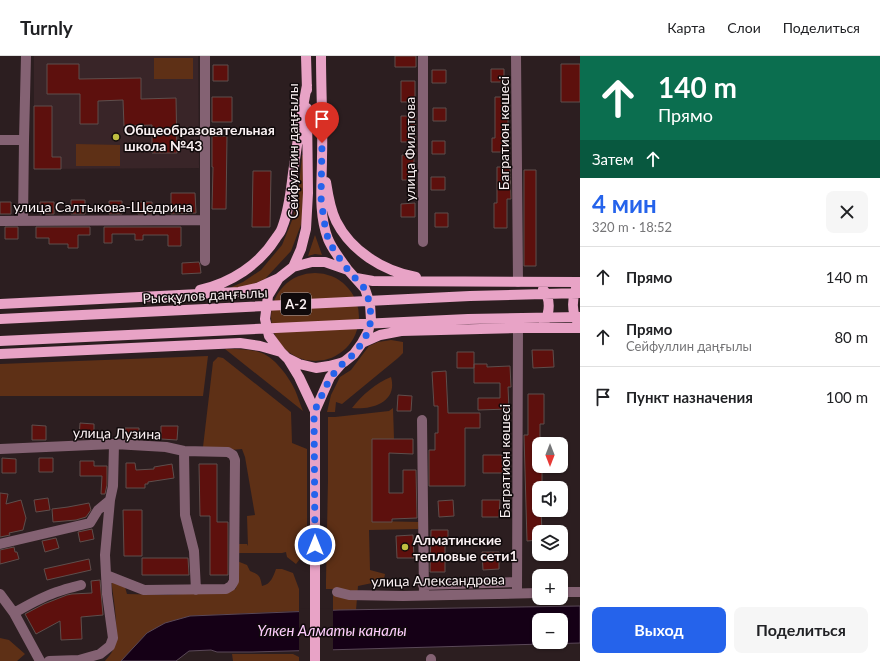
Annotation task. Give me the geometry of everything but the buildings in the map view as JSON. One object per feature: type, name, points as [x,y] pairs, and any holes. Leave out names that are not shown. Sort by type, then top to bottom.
[{"type":"main road","name":"Сейфуллин даңғылы","points":[[292,267],[301,249],[306,228],[308,193],[306,56]]},
{"type":"main road","name":"Сейфуллин даңғылы","points":[[321,56],[321,198],[324,221],[328,239],[335,252],[352,274]]},
{"type":"main road","points":[[179,295],[214,287],[250,267],[269,248],[282,229],[289,205],[306,84]]},
{"type":"main road","points":[[322,157],[335,219],[343,233],[352,244],[379,264],[392,271],[434,281]]},
{"type":"main road","points":[[0,304],[239,292],[257,288],[279,278],[292,267],[312,262],[325,262],[352,274],[373,281],[580,283]]},
{"type":"main road","points":[[314,412],[330,378],[344,362],[354,354],[368,332],[371,320],[370,304],[365,289],[352,274]]},
{"type":"main road","points":[[279,278],[268,296],[265,319],[269,336],[299,377],[314,412],[315,661]]},
{"type":"main road","points":[[535,282],[546,292],[548,299],[548,314],[539,329]]},
{"type":"main road","points":[[580,283],[576,287],[572,306],[577,321],[580,324]]},
{"type":"main road","name":"Рысқұлов даңғылы","points":[[0,319],[462,296],[580,294]]},
{"type":"main road","name":"A-2","points":[[0,341],[468,318],[580,317]]},
{"type":"main road","points":[[362,343],[380,335],[401,331],[580,328]]},
{"type":"main road","points":[[0,354],[240,343],[260,346],[284,355],[299,364],[316,368],[344,362]]},
{"type":"street","points":[[23,221],[26,56]]},
{"type":"street","points":[[205,56],[205,261]]},
{"type":"street","name":"улица Филатова","points":[[423,56],[423,242]]},
{"type":"street","name":"Багратион көшесі","points":[[516,56],[518,282]]},
{"type":"street","points":[[0,140],[24,140]]},
{"type":"street","name":"улица Салтыкова-Щедрина","points":[[0,221],[205,220]]},
{"type":"street","name":"Багратион көшесі","points":[[518,328],[518,593]]},
{"type":"street","points":[[422,420],[423,590],[518,582]]},
{"type":"street","points":[[49,661],[78,660],[100,654],[110,646],[113,638],[105,555],[110,500],[113,486],[114,444]]},
{"type":"street","name":"улица Лузина","points":[[0,449],[114,444],[166,447],[184,451],[228,452],[233,455],[235,460],[234,581],[231,586],[226,589],[196,590]]},
{"type":"street","points":[[106,575],[144,590],[196,590],[194,551],[185,515],[184,451]]},
{"type":"street","points":[[0,544],[90,522],[98,510],[110,500]]},
{"type":"street","points":[[14,613],[33,602],[60,590],[81,585]]},
{"type":"street","name":"улица Александрова","points":[[337,592],[349,595],[403,596],[423,590],[532,593]]},
{"type":"street","points":[[568,592],[580,592]]},
{"type":"street","points":[[0,594],[14,613],[40,661]]},
{"type":"shaded area","name":"Общеобразовательная школа №43","points":[[34,56],[198,56],[199,168],[34,169]]},
{"type":"shaded area","points":[[154,58],[193,58],[193,79],[154,79]]},
{"type":"shaded area","points":[[76,144],[120,145],[120,166],[76,166]]},
{"type":"shaded area","points":[[302,155],[305,155],[302,222],[291,251],[265,279],[246,287],[225,290],[243,282],[261,270],[282,245],[293,218],[298,196]]},
{"type":"shaded area","points":[[315,235],[322,255],[315,254],[308,256]]},
{"type":"shaded area","points":[[315,273],[332,276],[340,280],[352,292],[356,300],[359,317],[356,334],[352,342],[340,354],[332,358],[315,361],[298,358],[290,354],[278,342],[274,334],[271,317],[274,300],[278,292],[290,280],[298,276]]},
{"type":"shaded area","points":[[391,340],[403,342],[403,353],[342,404],[336,402],[335,412],[327,412],[331,395],[340,377],[351,370],[369,346],[378,342]]},
{"type":"shaded area","points":[[225,349],[242,349],[265,354],[275,362],[289,379],[303,411]]},
{"type":"shaded area","points":[[208,356],[203,396],[0,396],[0,364]]},
{"type":"shaded area","points":[[218,357],[223,358],[291,412],[292,443],[307,449],[307,550],[296,564],[287,557],[286,552],[234,553],[234,544],[247,544],[248,546],[247,516],[255,515],[245,457],[242,449],[231,450],[203,447],[213,362]]},
{"type":"shaded area","points":[[391,377],[391,393],[382,403],[368,408],[352,408],[370,390]]},
{"type":"shaded area","points":[[393,408],[394,439],[372,439],[372,521],[420,522],[418,529],[369,530],[370,570],[385,574],[384,579],[358,586],[356,610],[333,610],[333,589],[326,589],[328,417],[389,411]]},
{"type":"shaded area","points":[[237,561],[247,565],[250,571],[258,575],[262,586],[270,582],[276,569],[282,569],[293,573],[299,589],[299,611],[190,616],[147,633],[121,661],[105,661],[114,648],[116,641],[116,614],[111,579],[125,587],[127,594],[167,595],[226,591],[236,589]]},
{"type":"shaded area","points":[[0,638],[9,640],[25,654],[17,661],[0,661]]},
{"type":"shaded area","points":[[232,654],[293,654],[299,657],[299,661],[233,661]]},
{"type":"water","name":"Үлкен Алматы каналы","points":[[580,606],[580,643],[568,643],[568,613],[532,613],[532,644],[252,652],[217,652],[211,650],[189,651],[176,661],[121,661],[147,633],[165,623],[190,616],[339,610]]},
{"type":"pier","points":[[333,608],[333,652],[299,652],[299,609]]},
{"type":"place","name":"Общеобразовательная школа №43","points":[[116,137]]},
{"type":"place","name":"Алматинские тепловые сети1","points":[[405,547]]},
{"type":"route","points":[[315,545],[314,412],[330,378],[344,362],[354,354],[362,343],[368,332],[371,320],[370,304],[365,289],[348,270],[328,239],[321,198],[322,143]]}]
